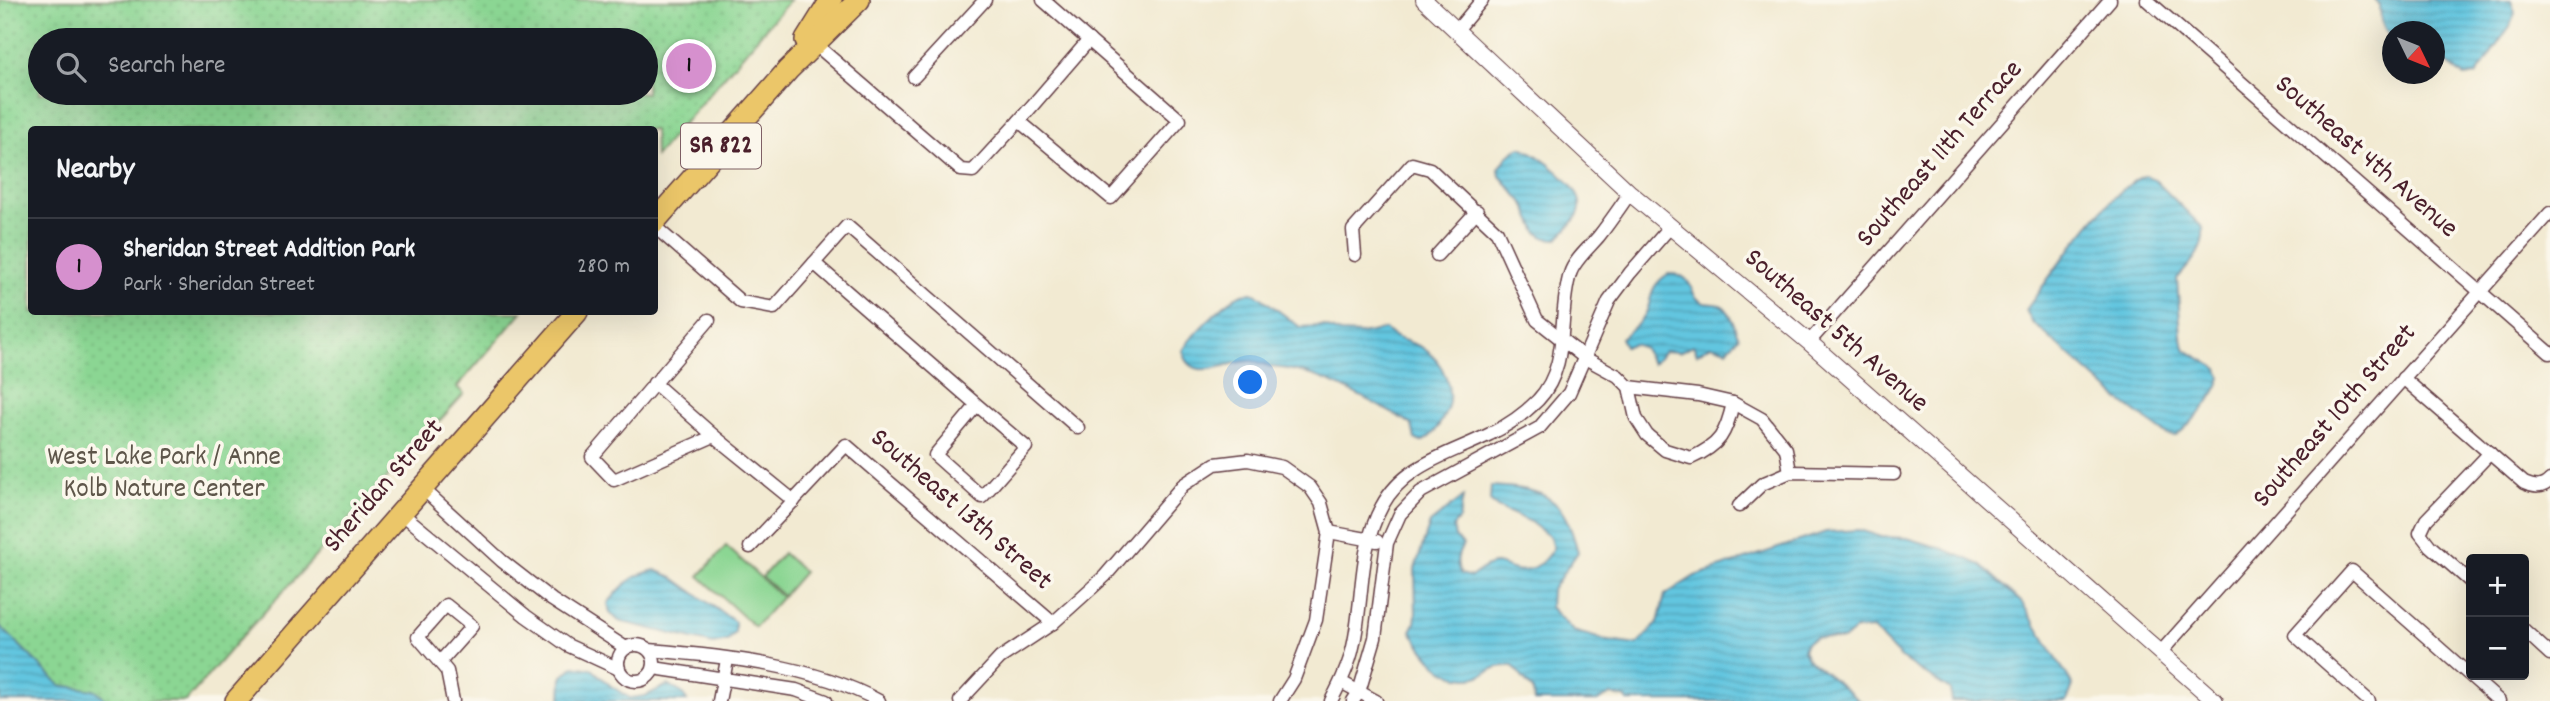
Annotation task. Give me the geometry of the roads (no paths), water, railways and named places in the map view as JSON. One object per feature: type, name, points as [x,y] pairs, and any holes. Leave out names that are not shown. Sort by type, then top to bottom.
[{"type":"main road","name":"SR 822","points":[[788,70],[831,0]]},
{"type":"main road","name":"SR 822","points":[[658,219],[788,70],[859,0]]},
{"type":"main road","name":"Sheridan Street","points":[[236,701],[574,315]]},
{"type":"street","points":[[914,77],[985,0]]},
{"type":"street","points":[[1020,121],[1111,198],[1180,120],[1043,0]]},
{"type":"street","name":"Southeast 5th Avenue","points":[[1424,0],[1630,192],[1809,342],[2215,701]]},
{"type":"street","points":[[1457,30],[1482,0]]},
{"type":"street","name":"Southeast 11th Terrace","points":[[1809,342],[2110,0]]},
{"type":"street","name":"Southeast 4th Avenue","points":[[2147,0],[2550,353]]},
{"type":"street","points":[[814,44],[961,170],[973,171],[1089,40]]},
{"type":"street","points":[[1355,256],[1353,230],[1412,164],[1430,169],[1497,232],[1537,320],[1585,358],[1618,376],[1629,387],[1636,418],[1647,435],[1665,450],[1691,458],[1711,449],[1728,426],[1732,403]]},
{"type":"street","points":[[1331,701],[1341,682],[1353,646],[1369,540],[1375,519],[1384,502],[1401,481],[1445,453],[1491,434],[1521,415],[1540,398],[1553,379],[1563,340],[1563,309],[1571,271],[1630,192]]},
{"type":"street","points":[[1437,255],[1477,211]]},
{"type":"street","name":"Southeast 10th Street","points":[[2161,653],[2550,213]]},
{"type":"street","points":[[658,228],[741,302],[774,308],[847,226],[1077,428]]},
{"type":"street","points":[[1356,697],[1375,638],[1387,543],[1400,514],[1421,492],[1539,428],[1569,393],[1609,301],[1671,226]]},
{"type":"street","points":[[814,263],[1026,447],[982,497],[935,455],[977,405]]},
{"type":"street","points":[[709,320],[592,457],[614,480],[714,436]]},
{"type":"street","points":[[2403,378],[2524,483],[2534,487],[2545,485],[2550,480]]},
{"type":"street","points":[[654,383],[794,501]]},
{"type":"street","points":[[1629,387],[1698,395],[1732,403],[1762,419],[1786,449],[1790,472]]},
{"type":"street","name":"Southeast 13th Street","points":[[750,547],[846,445],[1053,623]]},
{"type":"street","points":[[2466,578],[2430,546],[2420,533],[2426,520],[2490,453]]},
{"type":"street","name":"Southeast 13th Street","points":[[960,701],[1000,658],[1053,623],[1105,576],[1183,485],[1215,464],[1248,460],[1282,467],[1310,487],[1321,503],[1329,532]]},
{"type":"street","points":[[1739,506],[1762,484],[1790,472],[1894,474]]},
{"type":"street","points":[[422,488],[502,561],[552,600],[626,648]]},
{"type":"street","points":[[400,512],[526,617],[567,645],[618,669],[625,678],[636,682],[647,678],[654,668],[649,650]]},
{"type":"street","points":[[1280,701],[1294,679],[1316,620],[1329,532],[1387,543]]},
{"type":"street","points":[[2369,701],[2295,635],[2352,571],[2499,701]]},
{"type":"street","points":[[440,662],[471,626],[446,605],[418,637],[447,671],[453,701]]},
{"type":"street","points":[[2529,635],[2550,654]]},
{"type":"street","points":[[618,669],[618,657],[626,648],[638,645],[649,650],[793,670],[828,678],[857,696],[879,701]]},
{"type":"street","points":[[719,701],[727,660]]},
{"type":"street","points":[[654,668],[789,689],[827,701]]},
{"type":"street","points":[[789,689],[793,670]]},
{"type":"street","points":[[1341,682],[1356,697],[1376,701]]},
{"type":"water","points":[[2375,0],[2511,0],[2515,13],[2510,26],[2476,75],[2465,77],[2445,62],[2445,21],[2382,23],[2380,6]]},
{"type":"water","points":[[1520,147],[1558,172],[1575,191],[1579,200],[1577,216],[1557,239],[1546,238],[1537,232],[1525,205],[1500,176],[1499,169],[1507,157]]},
{"type":"water","points":[[2146,175],[2156,181],[2203,228],[2199,250],[2177,279],[2181,336],[2186,350],[2218,369],[2221,378],[2202,410],[2176,436],[2167,435],[2122,402],[2032,322],[2026,310],[2098,215],[2131,183]]},
{"type":"water","points":[[1668,274],[1683,277],[1698,300],[1720,305],[1728,311],[1739,337],[1727,350],[1711,345],[1697,354],[1693,345],[1679,352],[1665,351],[1652,364],[1644,348],[1634,344],[1625,346],[1621,338],[1643,318],[1656,285]]},
{"type":"water","points":[[1255,293],[1300,327],[1323,326],[1340,333],[1361,334],[1385,329],[1394,336],[1423,348],[1437,361],[1448,387],[1448,405],[1435,431],[1421,442],[1415,439],[1412,425],[1405,420],[1341,386],[1307,373],[1252,361],[1212,369],[1194,367],[1183,351],[1193,336],[1228,302],[1244,294]]},
{"type":"water","points":[[1491,486],[1539,493],[1559,507],[1566,518],[1578,552],[1551,591],[1550,607],[1573,631],[1608,641],[1637,645],[1658,623],[1665,595],[1695,576],[1826,532],[1859,530],[1882,537],[1907,538],[1944,549],[1981,565],[2022,603],[2073,685],[2067,701],[1952,701],[1950,690],[1901,658],[1873,629],[1855,630],[1843,640],[1816,637],[1806,642],[1803,650],[1807,658],[1860,701],[1628,701],[1611,694],[1597,701],[1534,701],[1533,690],[1513,666],[1495,668],[1476,677],[1455,676],[1429,657],[1411,631],[1416,615],[1415,569],[1430,523],[1463,497],[1459,519],[1453,526],[1455,537],[1463,545],[1459,552],[1459,570],[1461,574],[1471,577],[1492,564],[1518,570],[1536,567],[1553,548],[1550,537],[1529,521],[1497,507],[1490,501]]},
{"type":"water","points":[[655,570],[672,577],[735,622],[735,633],[727,641],[713,644],[619,621],[610,613],[608,603],[628,582]]},
{"type":"water","points":[[0,626],[60,685],[94,690],[106,701],[0,701]]},
{"type":"water","points":[[574,666],[592,669],[630,698],[645,696],[668,685],[682,693],[687,701],[561,701],[562,677]]},
{"type":"place","name":"Sheridan Street Addition Park","points":[[689,66]]},
{"type":"park label","name":"West Lake Park / Anne Kolb Nature Center","points":[[164,475]]}]
